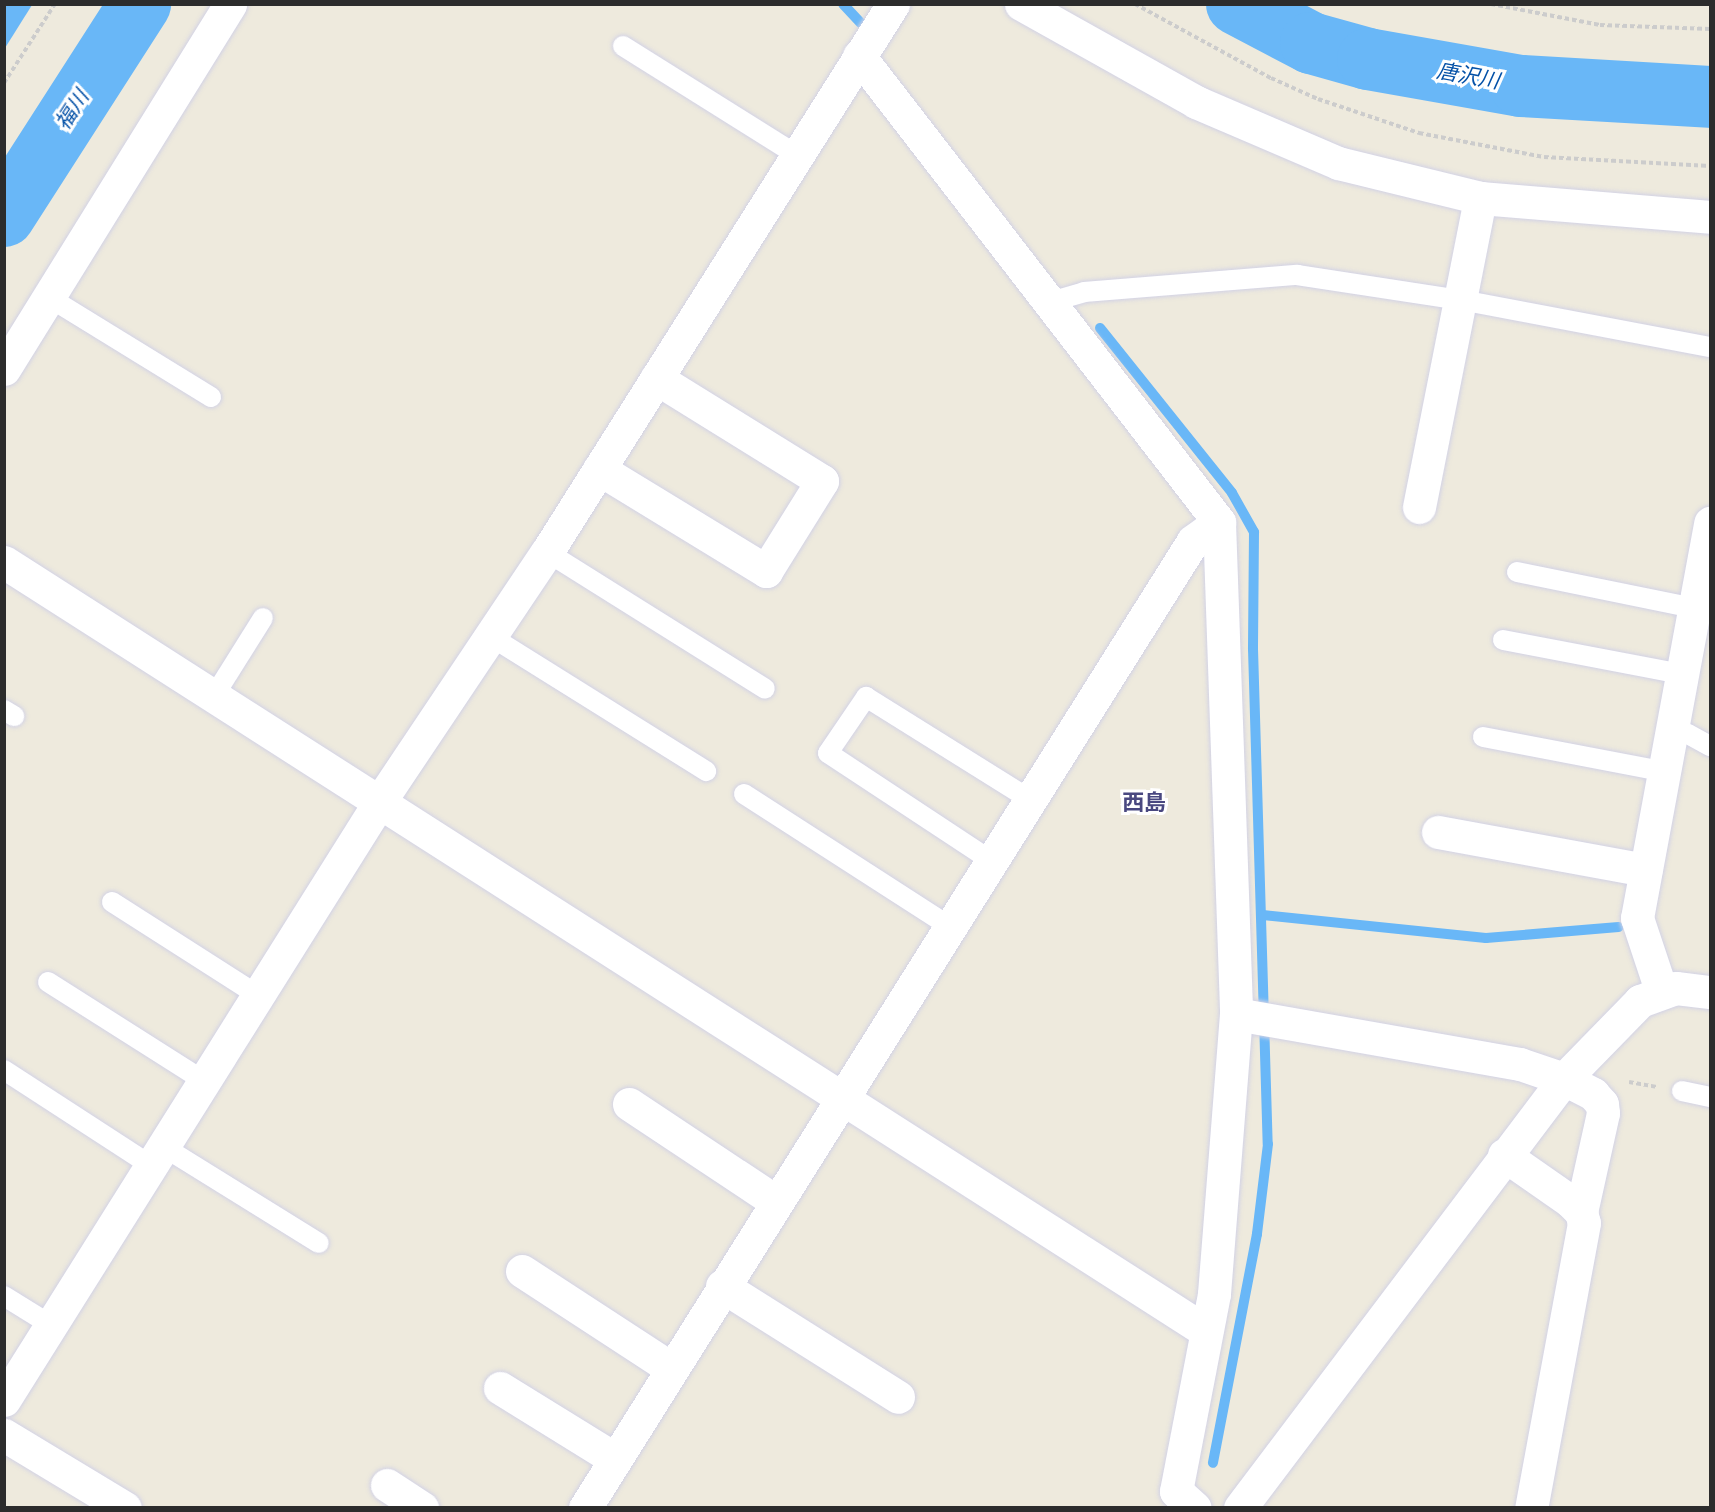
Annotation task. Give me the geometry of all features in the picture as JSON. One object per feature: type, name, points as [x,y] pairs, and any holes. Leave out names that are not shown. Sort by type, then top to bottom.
[{"type":"street","points":[[4,369],[230,4]]},
{"type":"street","points":[[4,1400],[380,801],[547,552],[892,4]]},
{"type":"street","points":[[1021,4],[1196,102],[1338,163],[1480,198],[1710,217]]},
{"type":"street","points":[[859,56],[1219,522],[1236,1014],[1214,1294],[1176,1491],[1195,1508]]},
{"type":"street","points":[[1419,507],[1480,198]]},
{"type":"street","points":[[599,469],[766,571],[779,551],[822,481],[656,378]]},
{"type":"street","points":[[585,1508],[840,1097],[1192,541],[1219,522]]},
{"type":"street","points":[[1661,990],[1637,918],[1669,730],[1710,523]]},
{"type":"street","points":[[4,562],[1206,1331]]},
{"type":"street","points":[[1438,832],[1646,870]]},
{"type":"street","points":[[1240,1508],[1504,1155],[1564,1079],[1640,1001],[1661,990],[1676,988],[1710,992]]},
{"type":"street","points":[[1236,1014],[1521,1064],[1564,1079],[1593,1094],[1602,1104],[1581,1212],[1584,1223],[1532,1508]]},
{"type":"street","points":[[628,1104],[775,1201]]},
{"type":"street","points":[[1504,1155],[1581,1212]]},
{"type":"street","points":[[522,1271],[671,1368]]},
{"type":"street","points":[[723,1286],[898,1397]]},
{"type":"street","points":[[500,1388],[615,1459]]},
{"type":"street","points":[[4,1434],[125,1508]]},
{"type":"street","points":[[387,1485],[422,1508]]},
{"type":"lane","points":[[623,46],[797,155]]},
{"type":"lane","points":[[1050,302],[1084,292],[1297,275],[1461,300],[1710,347]]},
{"type":"lane","points":[[50,298],[211,397]]},
{"type":"lane","points":[[547,552],[765,689]]},
{"type":"lane","points":[[1517,572],[1694,608]]},
{"type":"lane","points":[[214,696],[263,618]]},
{"type":"lane","points":[[490,636],[706,771]]},
{"type":"lane","points":[[1503,640],[1681,674]]},
{"type":"lane","points":[[990,860],[828,753],[866,697],[1029,800]]},
{"type":"lane","points":[[1669,730],[1688,734],[1710,746]]},
{"type":"lane","points":[[1483,737],[1662,771]]},
{"type":"lane","points":[[744,795],[949,926]]},
{"type":"lane","points":[[112,902],[259,996]]},
{"type":"lane","points":[[48,982],[204,1081]]},
{"type":"lane","points":[[4,1070],[319,1243]]},
{"type":"lane","points":[[1682,1091],[1710,1097]]},
{"type":"lane","points":[[4,1296],[51,1325]]},
{"type":"path","points":[[4,83],[55,4]]},
{"type":"path","points":[[1135,4],[1271,78],[1318,99],[1419,133],[1544,157],[1710,166]]},
{"type":"path","points":[[1491,4],[1600,25],[1710,29]]},
{"type":"path","points":[[1602,1104],[1619,1085],[1629,1082],[1682,1091]]},
{"type":"water","points":[[4,5],[32,5],[5,48]]},
{"type":"waterway","name":"福川","points":[[4,216],[140,4]]},
{"type":"waterway","points":[[843,4],[861,23]]},
{"type":"waterway","name":"唐沢川","points":[[1237,4],[1311,43],[1368,59],[1521,86],[1710,97]]},
{"type":"waterway","points":[[1100,328],[1232,493],[1254,532],[1253,649],[1268,1144],[1257,1234],[1213,1463]]},
{"type":"waterway","points":[[1263,915],[1486,938],[1619,927]]},
{"type":"district","name":"西島","points":[[1144,803]]}]
